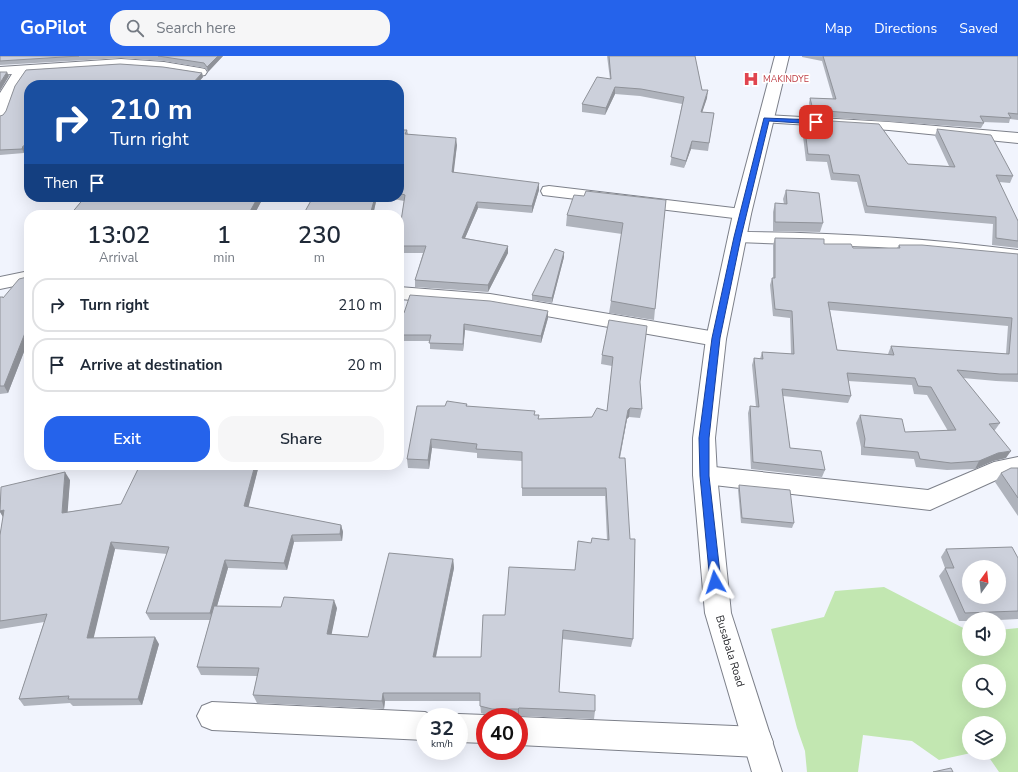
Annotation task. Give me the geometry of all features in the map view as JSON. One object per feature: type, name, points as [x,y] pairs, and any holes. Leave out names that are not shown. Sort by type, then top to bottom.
[{"type":"street","name":"Busabala Road","points":[[767,772],[718,613],[705,476],[704,438],[716,338],[742,214],[782,56]]},
{"type":"street","points":[[0,71],[121,63],[143,64],[200,72]]},
{"type":"street","points":[[0,115],[8,90],[23,69]]},
{"type":"street","points":[[766,119],[889,126],[1018,138]]},
{"type":"street","points":[[549,191],[742,214]]},
{"type":"street","points":[[737,237],[816,238],[925,244],[1018,255]]},
{"type":"street","points":[[0,283],[24,278]]},
{"type":"street","points":[[404,293],[490,300],[716,338]]},
{"type":"street","points":[[705,476],[930,500],[1002,468],[1018,466]]},
{"type":"street","points":[[212,716],[416,726]]},
{"type":"street","points":[[528,731],[758,742]]},
{"type":"green space","points":[[884,587],[962,627],[962,656],[1006,656],[1006,629],[1018,628],[1018,772],[999,772],[991,760],[1006,760],[1006,716],[962,716],[962,755],[939,760],[912,741],[863,735],[858,772],[807,772],[805,751],[797,728],[771,629],[824,617],[835,591]]},
{"type":"building","points":[[0,56],[79,56],[0,61]]},
{"type":"building","points":[[158,56],[218,56],[207,67],[204,63]]},
{"type":"building","points":[[609,56],[695,56],[702,90],[708,90],[701,112],[714,113],[709,143],[692,141],[686,161],[671,157],[684,97],[641,89],[615,87],[606,108],[582,104],[597,77],[611,79]]},
{"type":"building","points":[[823,56],[1018,56],[1018,114],[1008,113],[1011,118],[980,116],[984,123],[813,110],[810,98],[836,99]]},
{"type":"building","points":[[120,64],[163,67],[202,73],[196,80],[24,80],[24,146],[22,149],[0,150],[0,116],[6,111],[15,86],[26,70]]},
{"type":"building","points":[[0,72],[7,72],[0,83]]},
{"type":"building","points":[[815,120],[879,124],[908,164],[955,167],[937,129],[991,135],[1013,176],[996,175],[1018,221],[1018,241],[996,238],[996,217],[867,206],[859,175],[833,173],[829,155],[808,154],[804,122],[816,123]]},
{"type":"building","points":[[404,130],[407,130],[405,134],[456,138],[452,172],[539,183],[532,206],[477,202],[462,238],[508,246],[488,285],[415,280],[426,246],[404,246],[404,210],[403,210],[405,195]]},
{"type":"building","points":[[786,190],[819,193],[823,223],[775,222],[775,203],[787,204]]},
{"type":"building","points":[[586,191],[666,200],[655,309],[611,301],[623,223],[567,215],[574,195],[584,196]]},
{"type":"building","points":[[81,202],[255,202],[251,210],[74,210]]},
{"type":"building","points":[[310,202],[374,202],[371,210],[306,210]]},
{"type":"building","points":[[775,238],[824,239],[824,244],[851,244],[853,248],[900,248],[899,245],[922,245],[1018,254],[1018,374],[957,370],[1000,423],[989,424],[1011,451],[998,453],[979,461],[951,463],[920,459],[918,452],[864,447],[865,439],[860,415],[902,419],[905,432],[956,430],[931,387],[918,386],[915,378],[847,373],[851,396],[782,389],[790,448],[821,451],[825,470],[753,462],[750,406],[759,407],[754,358],[763,359],[762,352],[794,354],[792,311],[775,309],[772,278],[775,278]],"holes":[[[828,302],[1012,318],[1009,354],[891,346],[894,355],[837,350]]]},
{"type":"building","points":[[555,249],[564,252],[552,298],[532,295]]},
{"type":"building","points":[[24,278],[24,336],[4,386],[0,386],[0,297],[3,298],[19,279]]},
{"type":"building","points":[[410,295],[490,301],[548,311],[541,336],[464,324],[463,344],[429,343],[431,335],[404,335],[404,313]]},
{"type":"building","points":[[609,320],[647,326],[640,382],[642,409],[630,408],[628,410],[619,458],[625,458],[630,539],[635,539],[633,639],[563,630],[559,692],[595,695],[595,711],[488,708],[480,706],[480,693],[383,693],[382,701],[253,695],[259,668],[197,667],[214,606],[281,607],[284,597],[334,600],[327,634],[368,637],[389,553],[453,559],[433,657],[481,657],[483,615],[505,615],[509,567],[575,570],[578,541],[591,543],[592,538],[609,540],[606,488],[522,488],[522,452],[476,449],[477,444],[431,439],[428,460],[407,459],[417,406],[445,406],[447,401],[467,404],[466,406],[535,411],[534,415],[539,415],[538,419],[592,417],[597,408],[607,411],[613,357],[602,355]]},
{"type":"building","points":[[1011,468],[1018,468],[1018,498],[1001,473]]},
{"type":"building","points":[[138,470],[254,470],[244,506],[341,525],[340,534],[292,535],[284,563],[225,560],[210,613],[146,613],[169,547],[111,542],[87,638],[155,637],[138,699],[68,699],[69,696],[19,699],[47,614],[0,621],[0,535],[4,510],[0,511],[1,487],[65,472],[62,513],[121,504]]},
{"type":"building","points":[[739,485],[790,490],[794,523],[742,518]]},
{"type":"building","points":[[1012,547],[1018,558],[1018,611],[965,612],[945,568],[954,568],[946,549]]},
{"type":"building","points":[[951,768],[953,772],[933,772]]},
{"type":"place","name":"MAKINDYE","points":[[751,79]]},
{"type":"route","points":[[715,582],[705,476],[704,438],[716,338],[737,237],[766,119],[816,122]]}]
